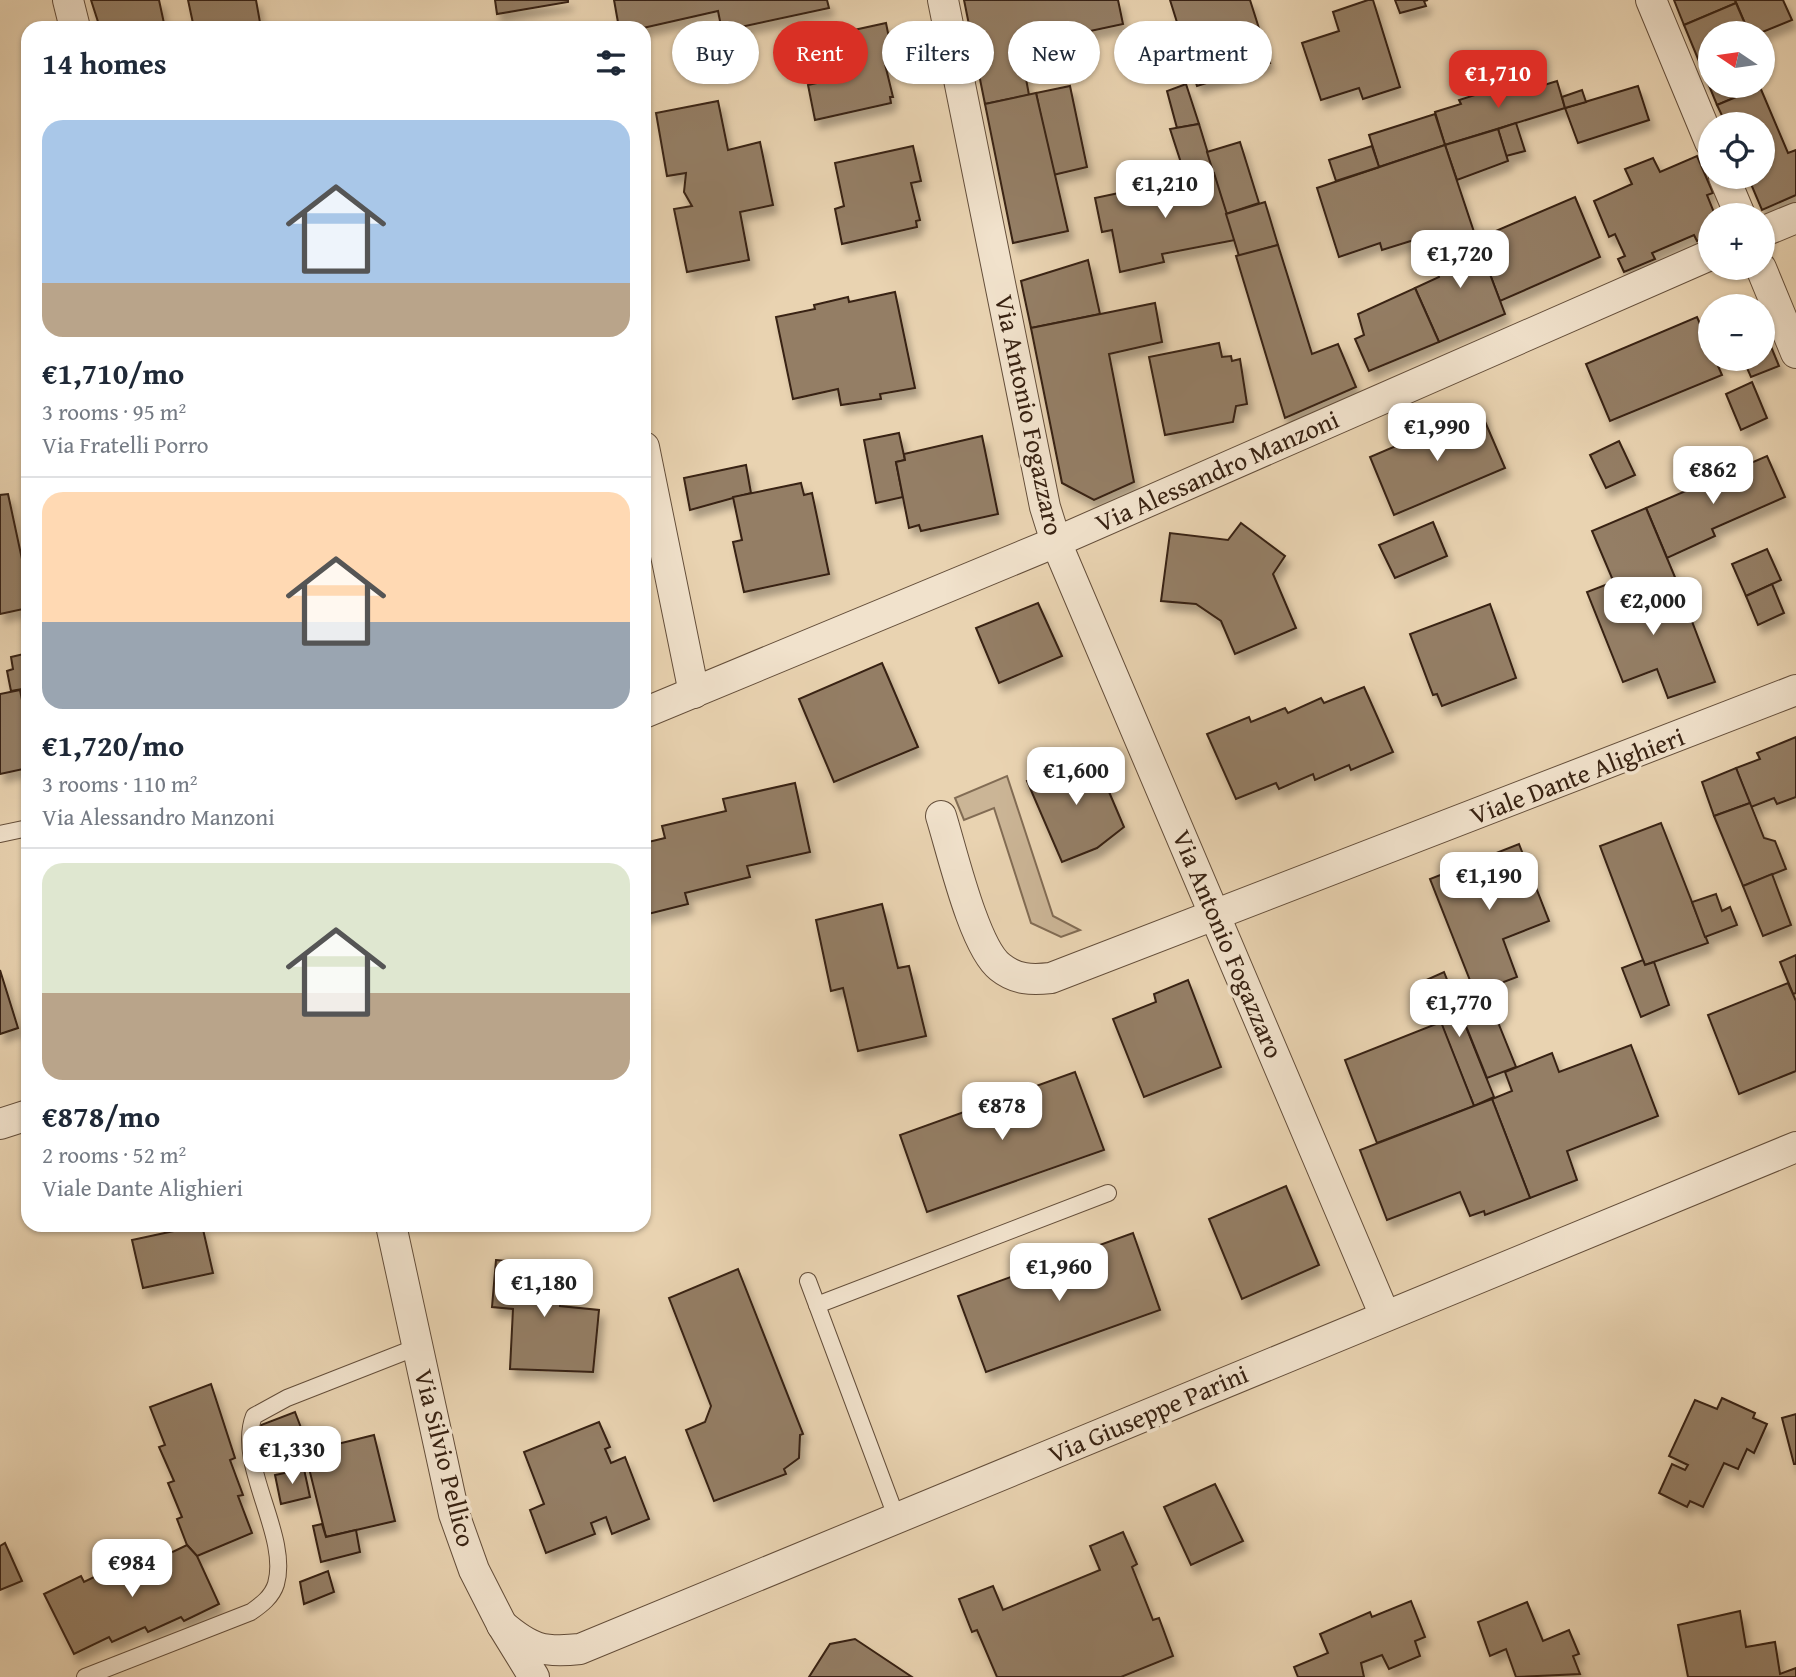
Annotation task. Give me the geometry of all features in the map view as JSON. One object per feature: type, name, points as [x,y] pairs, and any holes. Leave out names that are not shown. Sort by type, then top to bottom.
[{"type":"street","points":[[68,0],[73,21]]},
{"type":"street","name":"Via Antonio Fogazzaro","points":[[943,0],[1045,507],[1056,542],[1385,1316]]},
{"type":"street","points":[[1651,0],[1698,113]]},
{"type":"street","points":[[1775,227],[1796,218]]},
{"type":"street","name":"Via Alessandro Manzoni","points":[[651,710],[1056,542],[1698,260]]},
{"type":"street","points":[[1766,280],[1796,353]]},
{"type":"street","points":[[651,481],[694,693]]},
{"type":"street","name":"Viale Dante Alighieri","points":[[941,817],[981,941],[993,961],[1015,977],[1033,980],[1051,978],[1796,690]]},
{"type":"street","points":[[0,1124],[21,1117]]},
{"type":"street","name":"Via Giuseppe Parini","points":[[502,1625],[524,1644],[552,1652],[580,1649],[1796,1147]]},
{"type":"street","name":"Via Silvio Pellico","points":[[392,1232],[454,1514],[474,1570],[502,1625],[534,1677]]},
{"type":"lane","points":[[0,834],[21,830]]},
{"type":"lane","points":[[817,1305],[1108,1193]]},
{"type":"lane","points":[[808,1282],[897,1519]]},
{"type":"lane","points":[[85,1677],[251,1612],[267,1600],[276,1584],[276,1560],[248,1441],[254,1416],[287,1398],[417,1347]]},
{"type":"shaded area","points":[[1007,776],[1053,916],[1080,930],[1061,937],[1031,923],[994,808],[964,820],[955,798]]},
{"type":"building","points":[[91,0],[159,0],[164,21],[98,21]]},
{"type":"building","points":[[188,0],[256,0],[260,21],[192,21]]},
{"type":"building","points":[[495,0],[568,0],[568,2],[497,14]]},
{"type":"building","points":[[614,0],[827,0],[829,8],[759,23],[720,21],[718,11],[651,26],[651,21],[618,21]]},
{"type":"building","points":[[964,0],[1118,0],[1122,21],[1114,21],[1114,26],[1100,29],[1100,21],[1008,21],[1008,84],[1027,84],[1029,95],[985,104],[981,84],[994,84],[994,21],[968,21]]},
{"type":"building","points":[[1170,0],[1250,0],[1257,21],[1177,21]]},
{"type":"building","points":[[1373,0],[1400,87],[1363,99],[1359,88],[1321,100],[1302,43],[1339,31],[1333,12]]},
{"type":"building","points":[[1395,0],[1428,0],[1424,1],[1426,6],[1400,13]]},
{"type":"building","points":[[1674,0],[1735,0],[1736,3],[1684,25]]},
{"type":"building","points":[[1735,0],[1783,0],[1792,20],[1775,27],[1775,21],[1744,21]]},
{"type":"building","points":[[1736,3],[1744,21],[1698,21],[1698,59],[1684,25]]},
{"type":"building","points":[[882,24],[882,84],[890,84],[893,97],[890,97],[891,103],[815,120],[808,85],[868,84],[868,27]]},
{"type":"building","points":[[1525,79],[1528,90],[1557,81],[1565,108],[1445,145],[1435,112],[1461,104],[1459,100]]},
{"type":"building","points":[[1186,84],[1199,124],[1177,128],[1167,91]]},
{"type":"building","points":[[1070,86],[1087,167],[1053,175],[1036,93]]},
{"type":"building","points":[[1638,86],[1649,120],[1578,143],[1565,108]]},
{"type":"building","points":[[1582,90],[1586,102],[1565,108],[1562,97]]},
{"type":"building","points":[[1036,93],[1068,231],[1013,243],[985,104]]},
{"type":"building","points":[[1714,98],[1734,98],[1717,105]]},
{"type":"building","points":[[1734,98],[1765,98],[1771,112],[1720,112],[1717,105]]},
{"type":"building","points":[[718,101],[728,150],[760,142],[773,205],[740,212],[749,260],[687,272],[674,209],[692,206],[684,192],[686,173],[667,176],[656,113]]},
{"type":"building","points":[[1435,114],[1445,145],[1379,167],[1369,135]]},
{"type":"building","points":[[1775,122],[1788,153],[1796,150],[1796,195],[1775,204],[1759,203],[1753,189],[1775,189]]},
{"type":"building","points":[[1516,123],[1525,151],[1506,156],[1498,129]]},
{"type":"building","points":[[1199,124],[1214,173],[1186,178],[1170,129]]},
{"type":"building","points":[[1498,129],[1508,161],[1457,180],[1445,145]]},
{"type":"building","points":[[1240,142],[1259,203],[1226,214],[1207,152]]},
{"type":"building","points":[[1445,145],[1474,232],[1435,247],[1430,235],[1382,250],[1380,243],[1339,257],[1317,188]]},
{"type":"building","points":[[913,146],[921,181],[911,183],[920,220],[916,221],[917,227],[842,244],[835,209],[844,206],[835,163]]},
{"type":"building","points":[[1372,146],[1379,167],[1336,181],[1329,160]]},
{"type":"building","points":[[1697,156],[1698,189],[1711,189],[1713,193],[1707,195],[1710,203],[1698,203],[1698,241],[1694,235],[1652,253],[1655,259],[1624,272],[1618,259],[1625,256],[1615,234],[1609,237],[1594,201],[1632,184],[1625,169],[1653,158],[1660,172]]},
{"type":"building","points":[[1214,173],[1235,240],[1162,254],[1164,262],[1120,272],[1112,230],[1102,232],[1095,198]]},
{"type":"building","points":[[1575,197],[1600,257],[1500,301],[1477,239]]},
{"type":"building","points":[[1265,202],[1278,245],[1239,256],[1226,214]]},
{"type":"building","points":[[1474,232],[1505,314],[1439,342],[1415,288],[1439,277],[1434,259],[1438,257],[1435,247]]},
{"type":"building","points":[[1278,245],[1312,354],[1338,344],[1356,387],[1285,418],[1236,256]]},
{"type":"building","points":[[1088,260],[1100,314],[1031,328],[1021,281]]},
{"type":"building","points":[[1415,288],[1439,342],[1369,371],[1355,339],[1364,335],[1358,314]]},
{"type":"building","points":[[895,292],[915,388],[880,394],[881,399],[841,405],[838,389],[793,399],[776,317],[815,309],[814,305],[848,297],[849,302]]},
{"type":"building","points":[[1155,303],[1162,342],[1109,354],[1134,482],[1094,500],[1062,483],[1031,328]]},
{"type":"building","points":[[1697,317],[1698,371],[1720,371],[1722,375],[1610,421],[1586,364]]},
{"type":"building","points":[[1219,343],[1222,357],[1231,356],[1232,361],[1240,359],[1247,404],[1236,406],[1233,422],[1165,435],[1149,357]]},
{"type":"building","points":[[1748,371],[1766,371],[1751,377]]},
{"type":"building","points":[[1752,382],[1767,418],[1741,430],[1726,394]]},
{"type":"building","points":[[1480,410],[1505,468],[1394,515],[1370,457]]},
{"type":"building","points":[[899,433],[905,460],[896,462],[903,497],[876,503],[864,440]]},
{"type":"building","points":[[982,436],[998,514],[921,531],[919,525],[909,528],[896,462],[905,460],[904,454]]},
{"type":"building","points":[[1619,441],[1635,475],[1606,488],[1590,455]]},
{"type":"building","points":[[1767,456],[1785,497],[1712,529],[1715,536],[1667,558],[1646,508]]},
{"type":"building","points":[[746,465],[751,493],[690,510],[684,478]]},
{"type":"building","points":[[801,483],[804,495],[812,493],[829,574],[744,592],[733,542],[742,540],[733,497]]},
{"type":"building","points":[[8,494],[21,554],[21,610],[0,614],[0,495]]},
{"type":"building","points":[[1646,508],[1677,582],[1623,604],[1592,531]]},
{"type":"building","points":[[1433,522],[1447,556],[1395,578],[1379,545]]},
{"type":"building","points":[[1241,523],[1285,556],[1273,574],[1296,628],[1235,654],[1221,621],[1196,604],[1161,601],[1170,533],[1228,540]]},
{"type":"building","points":[[1767,549],[1781,580],[1746,596],[1732,564]]},
{"type":"building","points":[[1613,582],[1623,604],[1677,582],[1715,682],[1668,698],[1657,669],[1623,682],[1587,592]]},
{"type":"building","points":[[1772,584],[1784,613],[1758,625],[1746,596]]},
{"type":"building","points":[[1038,603],[1062,656],[999,683],[976,628]]},
{"type":"building","points":[[1490,604],[1516,678],[1442,706],[1437,694],[1433,695],[1410,634]]},
{"type":"building","points":[[21,655],[21,689],[11,691],[7,671],[13,669],[11,657]]},
{"type":"building","points":[[882,663],[918,747],[834,782],[799,699]]},
{"type":"building","points":[[1364,687],[1393,752],[1351,770],[1349,765],[1315,780],[1313,774],[1279,789],[1276,783],[1236,799],[1207,734],[1249,717],[1251,722],[1285,708],[1288,713],[1321,698],[1324,703]]},
{"type":"building","points":[[20,690],[21,770],[0,774],[0,694]]},
{"type":"building","points":[[1796,737],[1796,797],[1777,804],[1774,798],[1751,807],[1736,768],[1760,759],[1757,753]]},
{"type":"building","points":[[1092,752],[1124,827],[1097,848],[1062,862],[1027,781]]},
{"type":"building","points":[[1736,768],[1750,803],[1714,816],[1702,782]]},
{"type":"building","points":[[795,783],[810,852],[747,866],[750,877],[685,893],[688,904],[651,913],[651,841],[665,838],[662,826],[726,811],[723,799]]},
{"type":"building","points":[[1750,803],[1764,838],[1775,841],[1786,869],[1743,886],[1714,816]]},
{"type":"building","points":[[1661,823],[1708,943],[1645,965],[1600,846]]},
{"type":"building","points":[[1519,844],[1549,921],[1503,939],[1517,977],[1475,993],[1430,879]]},
{"type":"building","points":[[1772,874],[1791,925],[1763,936],[1743,886]]},
{"type":"building","points":[[1716,894],[1722,911],[1730,907],[1737,925],[1705,937],[1692,902]]},
{"type":"building","points":[[882,904],[898,968],[909,966],[926,1036],[858,1051],[843,988],[831,991],[816,920]]},
{"type":"building","points":[[1796,955],[1796,993],[1793,994],[1780,962]]},
{"type":"building","points":[[1643,960],[1645,965],[1654,962],[1669,1005],[1641,1017],[1622,968]]},
{"type":"building","points":[[0,970],[18,1028],[0,1034]]},
{"type":"building","points":[[1444,972],[1494,1097],[1474,1106],[1424,981]]},
{"type":"building","points":[[1188,980],[1221,1067],[1144,1097],[1113,1019],[1156,1002],[1154,994]]},
{"type":"building","points":[[1788,983],[1796,1001],[1796,1071],[1739,1094],[1708,1015]]},
{"type":"building","points":[[1489,1000],[1516,1067],[1487,1078],[1460,1011]]},
{"type":"building","points":[[1441,1022],[1474,1106],[1377,1143],[1345,1060]]},
{"type":"building","points":[[1631,1045],[1658,1116],[1567,1151],[1577,1180],[1530,1198],[1492,1099],[1512,1091],[1505,1072],[1552,1053],[1559,1072]]},
{"type":"building","points":[[1075,1072],[1104,1150],[927,1212],[900,1135]]},
{"type":"building","points":[[1492,1099],[1530,1198],[1485,1215],[1484,1211],[1470,1216],[1460,1192],[1387,1220],[1360,1150]]},
{"type":"building","points":[[1286,1186],[1319,1265],[1242,1299],[1209,1219]]},
{"type":"building","points":[[169,1232],[204,1232],[213,1273],[143,1288],[132,1240]]},
{"type":"building","points":[[1133,1233],[1160,1310],[986,1372],[958,1296]]},
{"type":"building","points":[[496,1260],[564,1266],[560,1306],[599,1310],[593,1372],[510,1369],[513,1309],[492,1307]]},
{"type":"building","points":[[738,1269],[803,1434],[800,1435],[799,1458],[784,1469],[786,1474],[714,1501],[686,1430],[705,1422],[711,1406],[669,1298]]},
{"type":"building","points":[[211,1384],[235,1458],[230,1460],[243,1495],[238,1496],[252,1533],[197,1556],[187,1545],[177,1519],[182,1517],[168,1483],[174,1481],[159,1447],[165,1445],[150,1407]]},
{"type":"building","points":[[1722,1398],[1755,1413],[1753,1418],[1767,1424],[1754,1453],[1747,1449],[1738,1469],[1724,1463],[1703,1507],[1690,1501],[1687,1507],[1659,1493],[1672,1464],[1685,1470],[1688,1465],[1669,1456],[1695,1400],[1717,1409]]},
{"type":"building","points":[[295,1412],[303,1433],[268,1448],[261,1425]]},
{"type":"building","points":[[1796,1414],[1796,1464],[1794,1464],[1782,1418]]},
{"type":"building","points":[[599,1422],[610,1447],[605,1449],[611,1463],[625,1457],[649,1519],[612,1534],[606,1517],[591,1523],[595,1534],[546,1553],[530,1510],[544,1504],[524,1452]]},
{"type":"building","points":[[374,1435],[395,1521],[326,1537],[305,1452]]},
{"type":"building","points":[[304,1469],[310,1497],[281,1504],[275,1475]]},
{"type":"building","points":[[1215,1484],[1243,1541],[1191,1565],[1164,1507]]},
{"type":"building","points":[[322,1524],[326,1537],[356,1530],[360,1552],[321,1562],[313,1526]]},
{"type":"building","points":[[1123,1532],[1137,1564],[1132,1567],[1153,1620],[1159,1618],[1173,1656],[1121,1677],[997,1677],[977,1630],[972,1632],[959,1599],[993,1586],[1003,1610],[1100,1570],[1090,1546]]},
{"type":"building","points":[[5,1543],[22,1581],[0,1590],[0,1546]]},
{"type":"building","points":[[187,1545],[197,1556],[219,1604],[184,1621],[181,1617],[148,1632],[145,1627],[112,1642],[109,1637],[74,1654],[44,1594],[81,1576],[84,1582],[117,1566],[120,1571],[153,1555],[156,1560]]},
{"type":"building","points":[[328,1571],[334,1592],[304,1604],[300,1582]]},
{"type":"building","points":[[1411,1601],[1425,1637],[1415,1641],[1420,1656],[1389,1669],[1382,1655],[1361,1663],[1364,1677],[1298,1677],[1294,1667],[1328,1653],[1320,1634],[1370,1612],[1372,1617]]},
{"type":"building","points":[[1527,1602],[1543,1641],[1569,1630],[1579,1654],[1573,1656],[1580,1674],[1516,1677],[1506,1649],[1490,1656],[1478,1622]]},
{"type":"building","points":[[1740,1611],[1746,1647],[1775,1642],[1780,1674],[1796,1668],[1796,1677],[1688,1677],[1678,1625]]},
{"type":"building","points":[[855,1639],[912,1677],[809,1677],[830,1644]]}]
